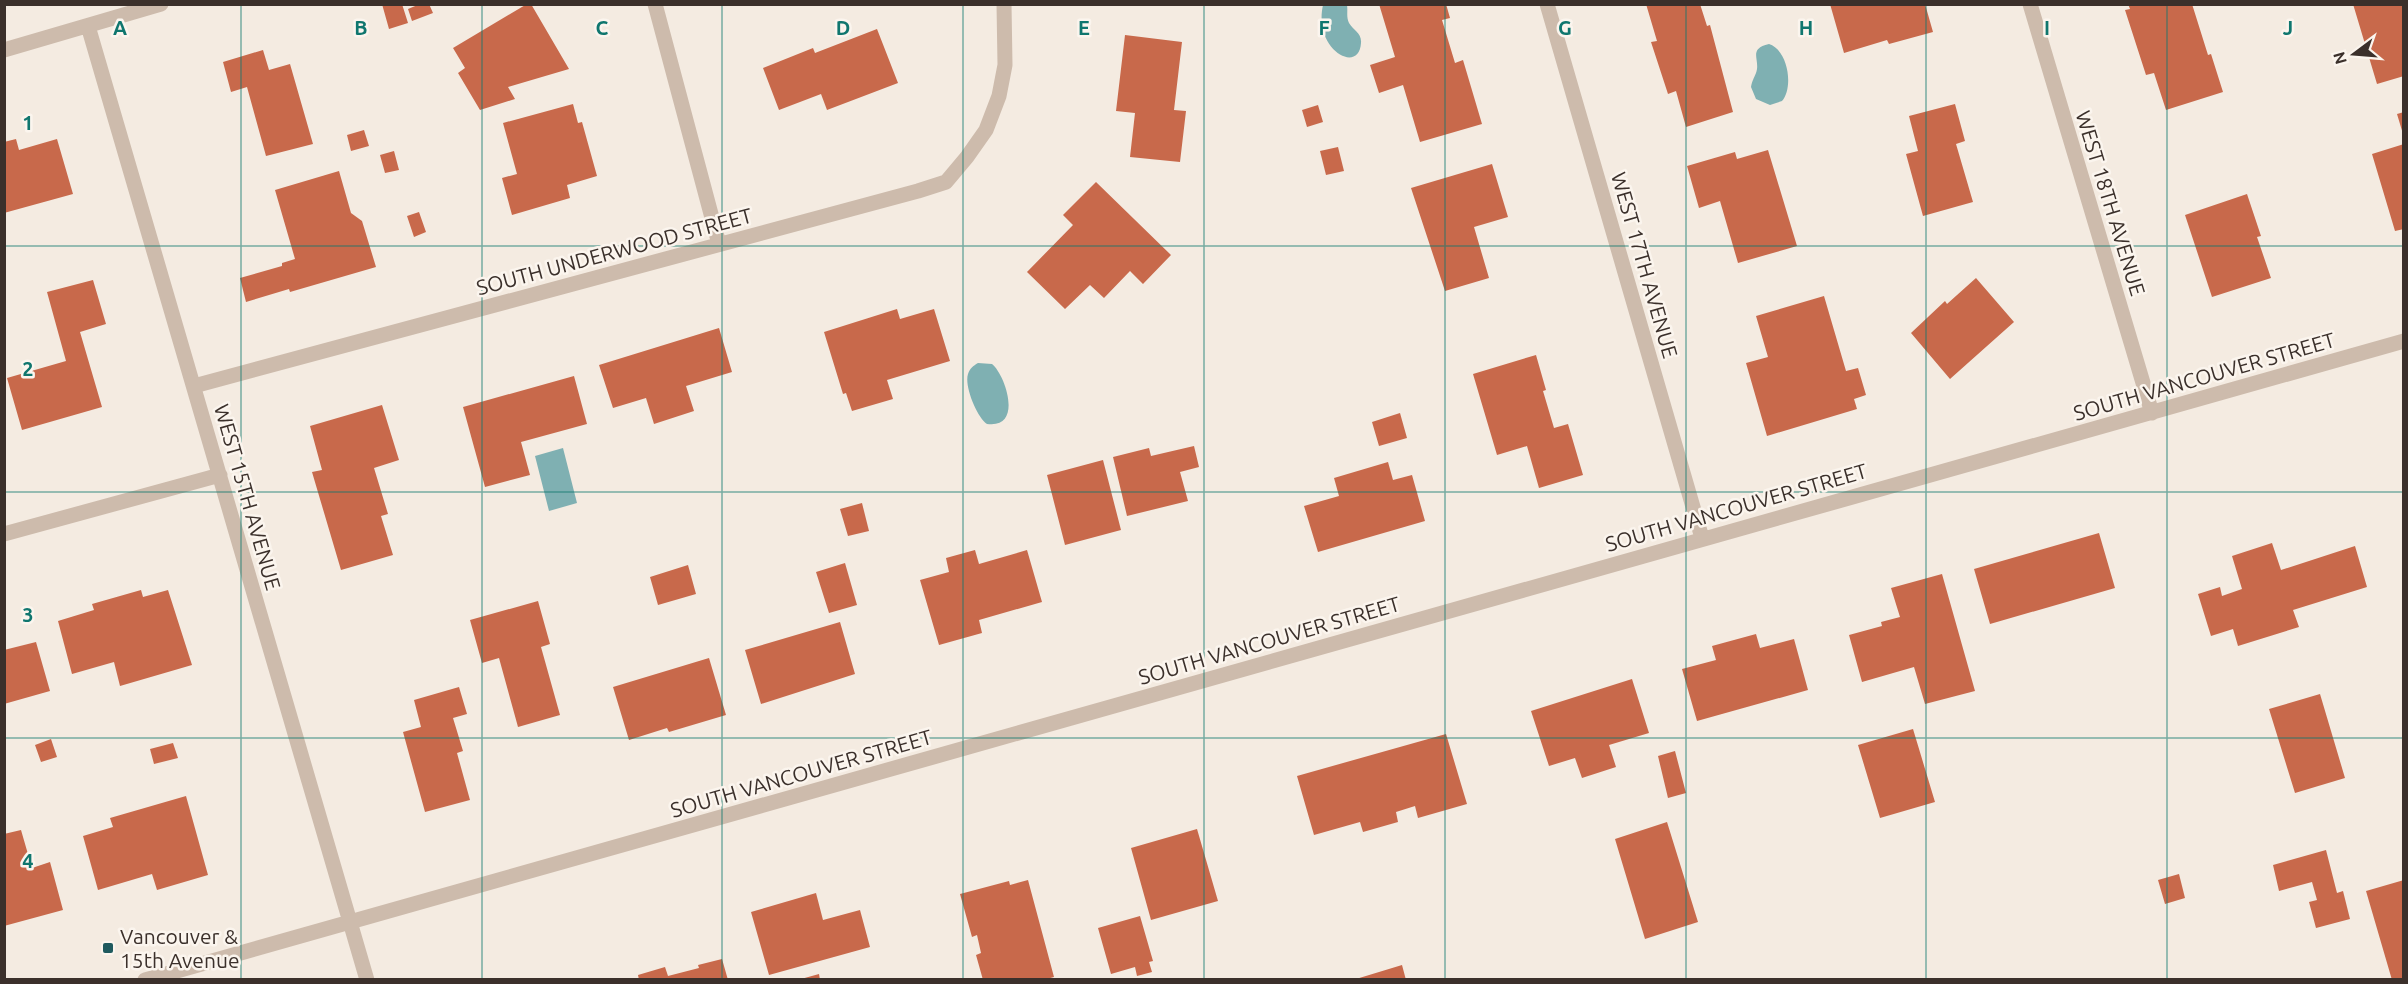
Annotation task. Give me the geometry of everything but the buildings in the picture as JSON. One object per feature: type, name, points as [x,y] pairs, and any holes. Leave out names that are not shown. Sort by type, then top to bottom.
[{"type":"street","points":[[4,50],[161,4]]},
{"type":"street","points":[[655,4],[719,244]]},
{"type":"street","name":"SOUTH UNDERWOOD STREET","points":[[194,386],[946,182],[967,158],[986,130],[999,96],[1005,66],[1004,4]]},
{"type":"street","name":"WEST 17TH AVENUE","points":[[1547,4],[1702,538]]},
{"type":"street","name":"WEST 18TH AVENUE","points":[[2030,4],[2152,412]]},
{"type":"street","name":"WEST 15TH AVENUE","points":[[88,26],[367,980]]},
{"type":"street","name":"SOUTH VANCOUVER STREET","points":[[145,980],[2403,341]]},
{"type":"street","points":[[4,534],[220,475]]},
{"type":"water","points":[[1323,5],[1347,5],[1349,23],[1359,34],[1361,40],[1358,52],[1353,57],[1345,57],[1330,45],[1324,34]]},
{"type":"water","points":[[1769,44],[1781,53],[1788,78],[1786,95],[1782,101],[1770,105],[1756,99],[1751,87],[1757,68],[1758,49]]},
{"type":"water","points":[[978,363],[992,364],[1002,378],[1006,389],[1008,410],[1005,418],[998,423],[987,424],[983,420],[970,393],[968,374]]},
{"type":"water","points":[[563,448],[577,503],[549,511],[535,456]]},
{"type":"place","name":"Vancouver & 15th Avenue","points":[[108,948]]}]
